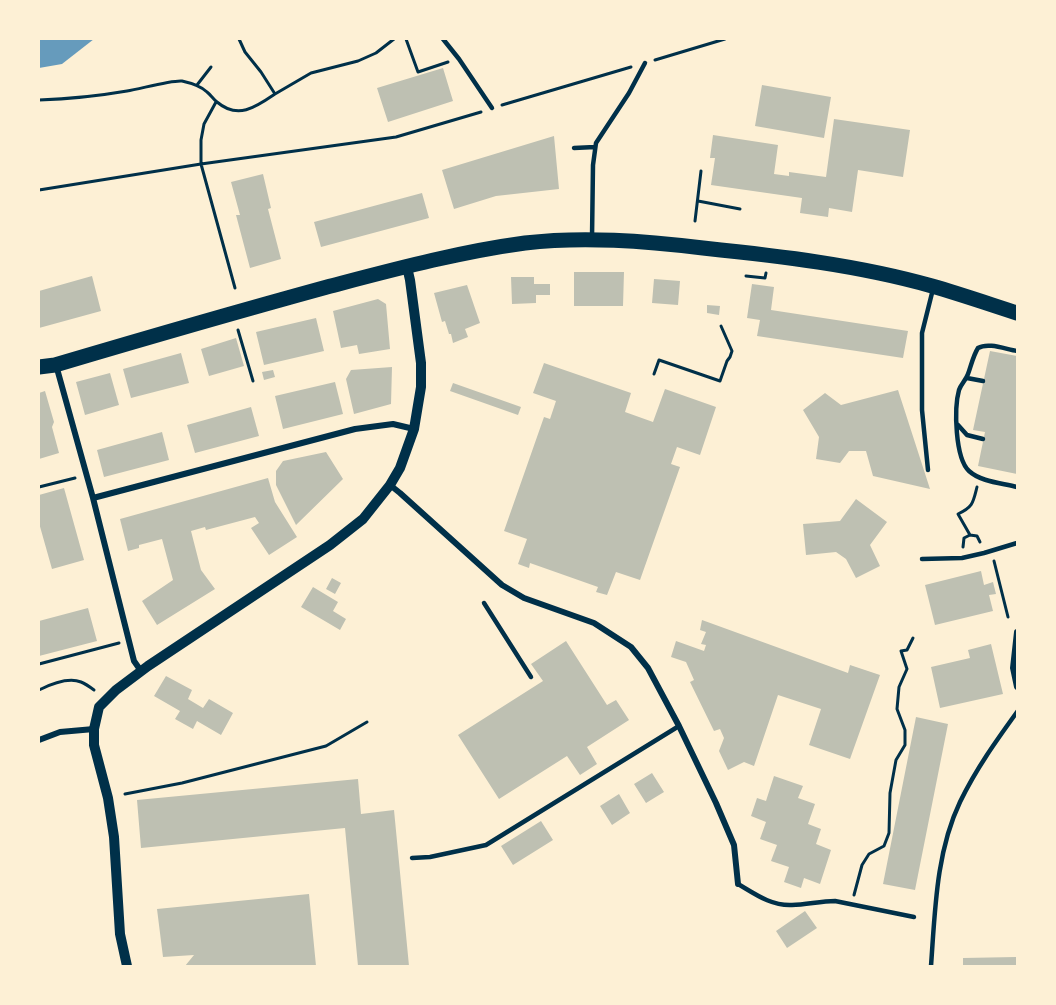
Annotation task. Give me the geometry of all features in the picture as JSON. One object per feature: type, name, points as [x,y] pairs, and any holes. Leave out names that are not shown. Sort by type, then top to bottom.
[{"type":"main road","points":[[39,367],[55,365],[254,307],[407,267],[462,253],[526,243],[592,241],[675,244],[802,260],[870,272],[934,287],[1017,313]]},
{"type":"street","points":[[127,966],[120,934],[114,837],[108,798],[95,754],[94,729],[99,707],[116,690],[141,671],[330,545],[363,519],[390,485],[400,468],[414,429],[421,387],[421,363],[407,267]]},
{"type":"street","points":[[55,365],[93,498],[134,661],[141,671]]},
{"type":"street","points":[[93,498],[355,429],[393,424],[414,429]]},
{"type":"street","points":[[390,485],[502,585],[524,598],[594,623],[631,647],[648,668],[716,803],[734,845],[738,884]]},
{"type":"street","points":[[1017,632],[1013,669],[1017,687]]},
{"type":"street","points":[[39,740],[60,732],[94,729]]},
{"type":"lane","points":[[443,39],[492,108]]},
{"type":"lane","points":[[592,241],[593,165],[596,143],[629,93],[645,63]]},
{"type":"lane","points":[[574,148],[595,147]]},
{"type":"lane","points":[[928,470],[922,410],[922,344],[934,287]]},
{"type":"lane","points":[[1017,351],[987,345],[981,346],[976,351],[958,397],[957,423],[961,459],[969,470],[979,477],[1017,487]]},
{"type":"lane","points":[[967,378],[983,381]]},
{"type":"lane","points":[[957,423],[965,433],[983,439]]},
{"type":"lane","points":[[922,560],[962,558],[1017,543]]},
{"type":"lane","points":[[484,603],[531,677]]},
{"type":"lane","points":[[930,966],[938,883],[949,832],[959,804],[980,763],[1017,712]]},
{"type":"lane","points":[[412,858],[430,857],[486,845],[679,726]]},
{"type":"lane","points":[[738,884],[761,898],[790,906],[823,901],[835,902],[914,917]]},
{"type":"path","points":[[239,39],[244,52],[261,72],[275,94]]},
{"type":"path","points":[[39,100],[129,91],[179,81],[197,85],[206,90],[216,102],[227,109],[244,111],[258,106],[311,73],[358,61],[376,53],[394,39]]},
{"type":"path","points":[[406,39],[418,72],[459,59]]},
{"type":"path","points":[[39,190],[396,136],[725,39]]},
{"type":"path","points":[[197,85],[211,67]]},
{"type":"path","points":[[216,102],[204,124],[201,164],[235,288]]},
{"type":"path","points":[[695,221],[701,171]]},
{"type":"path","points":[[698,201],[740,209]]},
{"type":"path","points":[[746,276],[765,278],[766,271]]},
{"type":"path","points":[[654,375],[659,360],[720,381],[732,351],[722,326]]},
{"type":"path","points":[[238,330],[253,381]]},
{"type":"path","points":[[39,487],[86,475]]},
{"type":"path","points":[[970,535],[958,514],[972,504],[979,477]]},
{"type":"path","points":[[991,551],[1008,617]]},
{"type":"path","points":[[851,905],[862,865],[869,854],[884,846],[889,833],[890,793],[896,760],[905,745],[905,730],[897,709],[899,687],[907,669],[902,651],[907,650],[913,638]]},
{"type":"path","points":[[39,664],[129,640]]},
{"type":"path","points":[[39,690],[73,680],[82,682],[94,690]]},
{"type":"path","points":[[125,794],[182,783],[326,746],[367,722]]},
{"type":"water","points":[[39,39],[94,39],[62,64],[39,68]]},
{"type":"building","points":[[443,68],[453,101],[388,122],[377,88]]},
{"type":"building","points":[[762,85],[831,97],[824,138],[755,126]]},
{"type":"building","points":[[834,119],[910,130],[903,177],[858,170],[852,212],[829,208],[828,217],[800,213],[802,198],[711,185],[715,158],[710,158],[713,135],[778,145],[774,174],[789,176],[789,172],[826,177]]},
{"type":"building","points":[[554,136],[559,189],[496,196],[454,209],[442,170]]},
{"type":"building","points":[[263,174],[271,208],[268,209],[281,259],[250,268],[236,215],[240,215],[231,182]]},
{"type":"building","points":[[422,193],[429,218],[321,247],[314,222]]},
{"type":"building","points":[[574,272],[624,272],[623,306],[574,306]]},
{"type":"building","points":[[92,276],[101,311],[39,328],[39,291]]},
{"type":"building","points":[[511,277],[534,277],[534,284],[550,284],[550,295],[536,295],[536,303],[512,304]]},
{"type":"building","points":[[654,279],[680,281],[678,305],[652,303]]},
{"type":"building","points":[[752,284],[774,287],[771,310],[908,331],[903,358],[757,336],[760,320],[747,318]]},
{"type":"building","points":[[467,285],[480,323],[465,329],[468,337],[453,343],[445,321],[442,322],[434,293]]},
{"type":"building","points":[[378,299],[386,304],[390,349],[359,354],[357,345],[341,348],[333,311]]},
{"type":"building","points":[[707,305],[720,306],[719,315],[707,313]]},
{"type":"building","points":[[316,318],[324,351],[264,365],[256,332]]},
{"type":"building","points":[[236,338],[244,366],[209,376],[201,349]]},
{"type":"building","points":[[990,351],[1017,356],[1017,474],[978,466],[985,432],[973,430]]},
{"type":"building","points":[[181,353],[189,383],[131,398],[123,369]]},
{"type":"building","points":[[544,363],[631,393],[625,412],[653,422],[665,389],[716,407],[700,455],[677,447],[671,464],[680,467],[640,580],[616,572],[607,595],[596,592],[598,587],[530,563],[529,568],[518,564],[527,539],[504,531],[544,417],[550,419],[556,401],[533,393]]},
{"type":"building","points":[[392,367],[391,404],[354,414],[346,379],[351,370]]},
{"type":"building","points":[[273,370],[275,377],[264,380],[262,372]]},
{"type":"building","points":[[110,373],[119,405],[85,415],[76,382]]},
{"type":"building","points":[[335,382],[343,414],[283,429],[275,396]]},
{"type":"building","points":[[453,383],[521,407],[518,415],[450,391]]},
{"type":"building","points":[[898,390],[930,489],[873,476],[866,451],[849,451],[840,463],[816,459],[819,437],[803,410],[825,393],[841,405]]},
{"type":"building","points":[[45,391],[54,422],[52,427],[59,453],[39,459],[39,393]]},
{"type":"building","points":[[251,407],[259,436],[195,453],[187,425]]},
{"type":"building","points":[[162,432],[169,460],[104,477],[97,450]]},
{"type":"building","points":[[326,452],[343,479],[296,525],[276,485],[276,471],[283,461]]},
{"type":"building","points":[[268,478],[275,502],[297,537],[269,555],[251,528],[259,523],[255,517],[206,530],[205,527],[191,531],[201,570],[215,589],[157,625],[142,601],[173,580],[162,539],[139,545],[139,548],[128,551],[120,519]]},
{"type":"building","points":[[64,488],[84,560],[52,569],[39,523],[39,495]]},
{"type":"building","points":[[856,499],[887,522],[870,545],[880,566],[856,578],[846,559],[836,552],[806,555],[803,524],[840,521]]},
{"type":"building","points":[[981,571],[984,585],[993,582],[996,594],[989,595],[993,611],[935,625],[925,585]]},
{"type":"building","points":[[332,578],[341,583],[335,594],[326,589]]},
{"type":"building","points":[[313,587],[338,602],[333,611],[346,619],[340,630],[301,607]]},
{"type":"building","points":[[88,608],[97,641],[39,656],[39,621]]},
{"type":"building","points":[[702,620],[848,673],[850,665],[880,675],[850,759],[809,745],[821,709],[778,695],[754,766],[744,762],[728,770],[719,751],[724,738],[720,729],[714,731],[690,682],[694,680],[686,662],[671,657],[676,641],[704,651],[706,645],[701,644],[706,632],[700,630]]},
{"type":"building","points":[[566,641],[607,705],[616,700],[629,720],[587,747],[597,764],[580,775],[567,756],[499,799],[458,735],[543,681],[531,664]]},
{"type":"building","points":[[991,644],[1003,694],[940,708],[931,667],[970,658],[968,650]]},
{"type":"building","points":[[166,676],[192,690],[188,699],[203,708],[209,699],[233,713],[221,735],[197,721],[193,729],[175,719],[180,711],[154,696]]},
{"type":"building","points":[[916,717],[948,724],[915,890],[883,884]]},
{"type":"building","points":[[652,773],[664,792],[646,803],[634,784]]},
{"type":"building","points":[[774,776],[803,786],[798,798],[815,804],[808,824],[821,829],[816,844],[831,850],[820,884],[804,878],[801,888],[784,882],[789,867],[771,861],[777,845],[760,839],[766,822],[751,816],[757,798],[766,801]]},
{"type":"building","points":[[358,779],[361,814],[394,810],[409,966],[358,966],[345,828],[141,848],[137,800]]},
{"type":"building","points":[[619,794],[630,813],[612,825],[600,806]]},
{"type":"building","points":[[541,821],[553,840],[513,865],[501,846]]},
{"type":"building","points":[[309,894],[316,966],[185,966],[194,955],[163,957],[157,909]]},
{"type":"building","points":[[805,911],[817,928],[787,948],[776,931]]},
{"type":"building","points":[[1016,957],[1016,966],[963,966],[963,958]]}]
